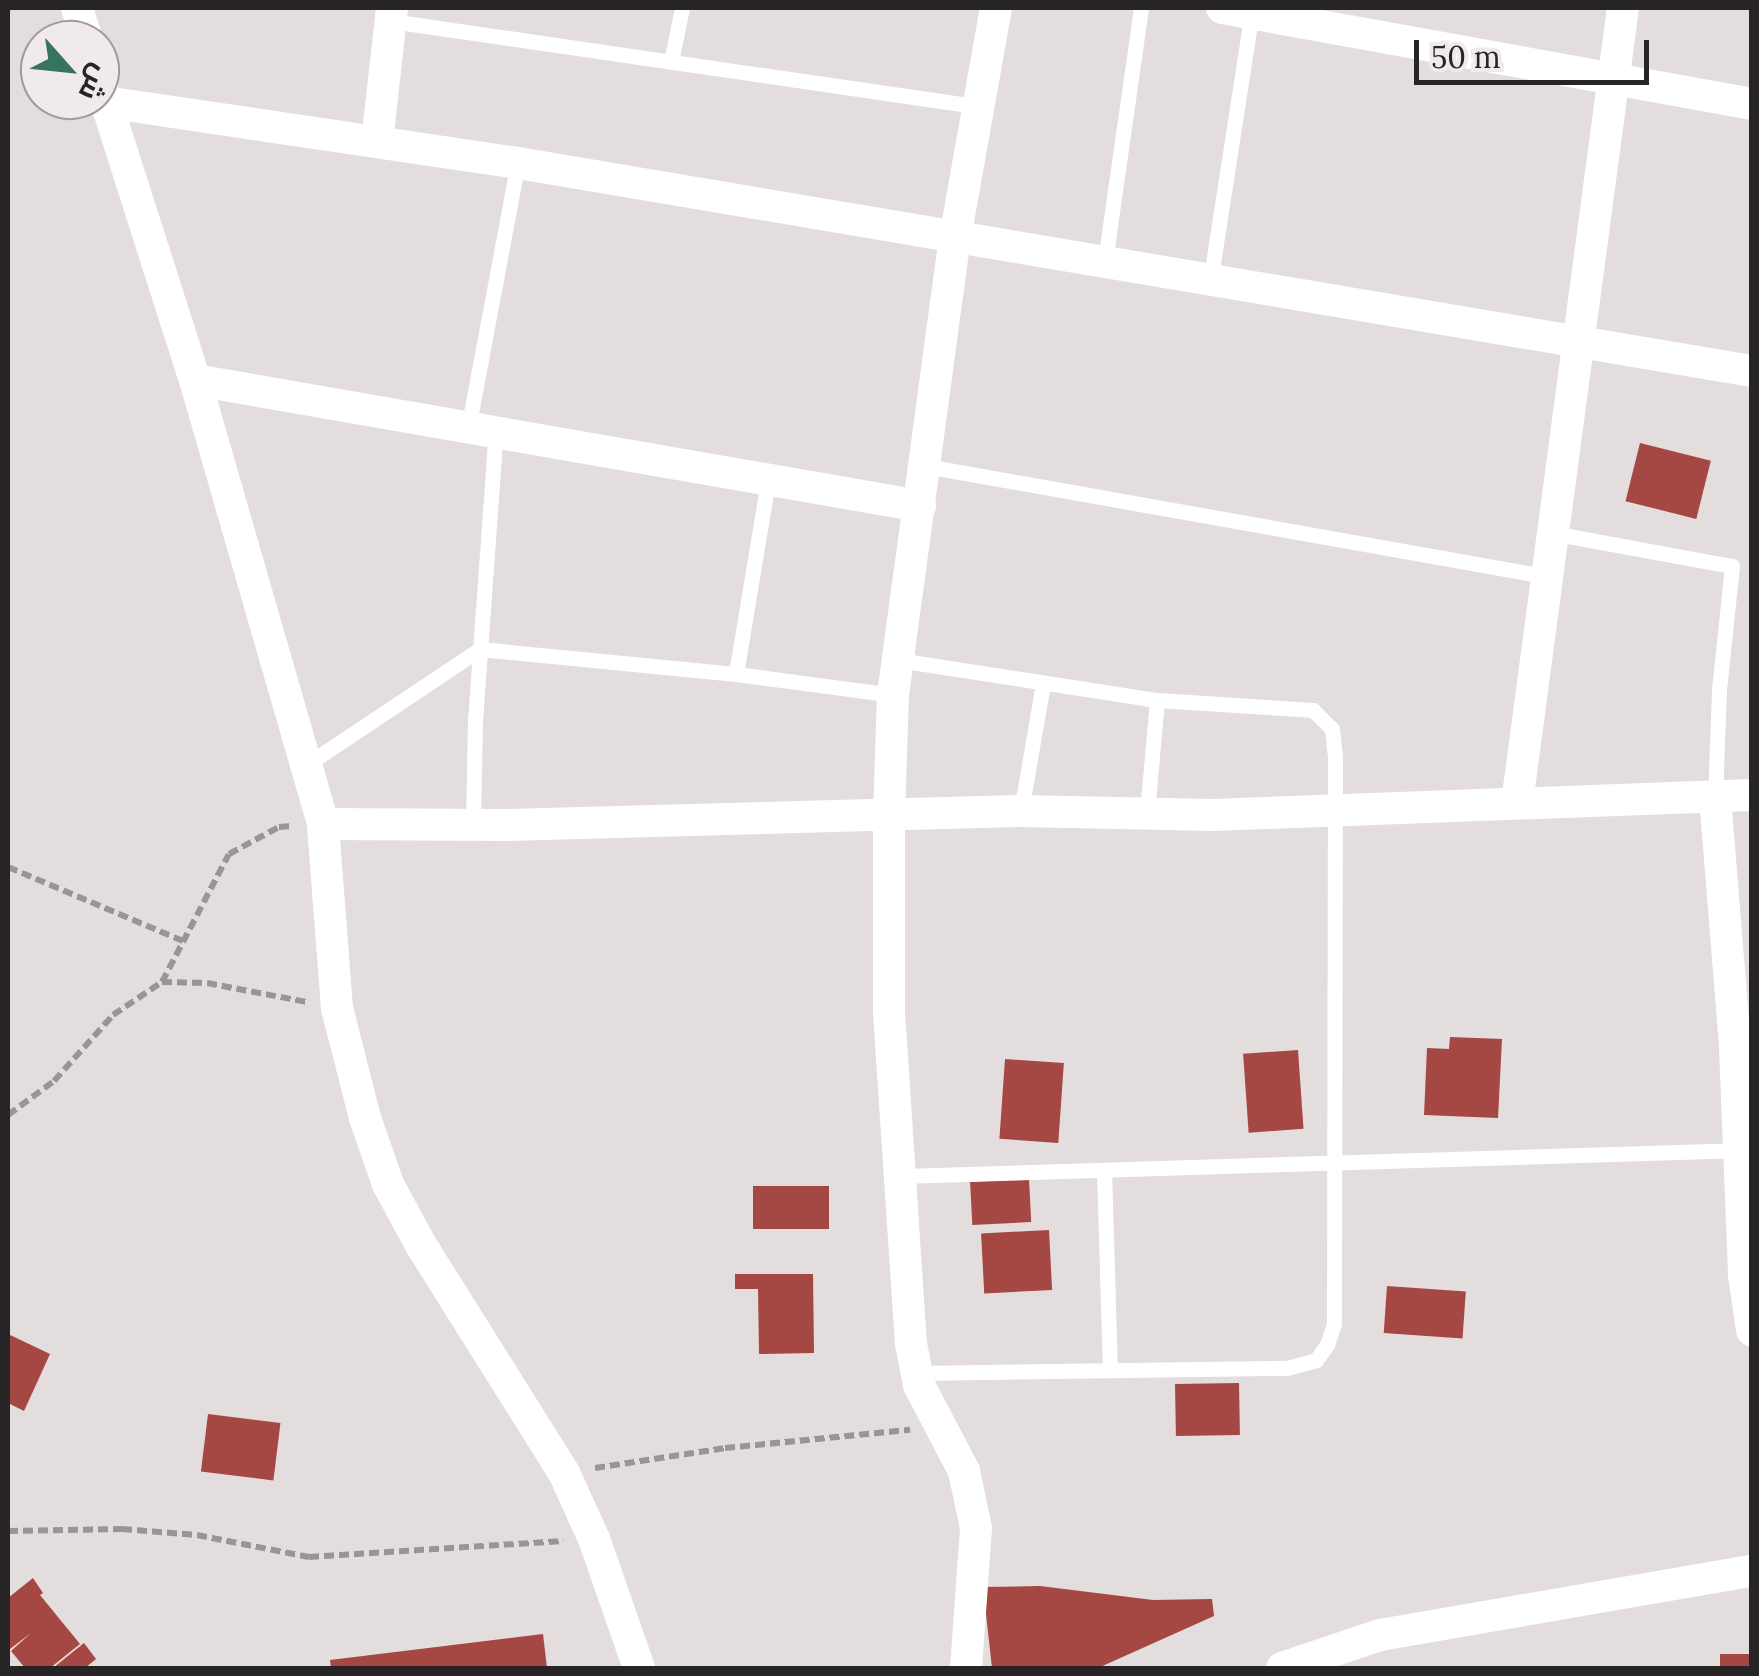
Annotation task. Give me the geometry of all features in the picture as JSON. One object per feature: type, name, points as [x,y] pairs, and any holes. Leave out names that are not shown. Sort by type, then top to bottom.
[{"type":"street","points":[[966,1668],[976,1528],[964,1471],[916,1373],[911,1344],[889,1011],[889,815],[898,660],[955,238],[982,107],[996,8]]},
{"type":"street","points":[[1517,803],[1544,576],[1624,8]]},
{"type":"street","points":[[1242,9],[1751,104]]},
{"type":"street","points":[[377,142],[391,14]]},
{"type":"street","points":[[120,96],[955,238],[1211,276],[1752,371]]},
{"type":"street","points":[[112,120],[195,380],[323,824],[338,1008],[365,1118],[388,1184],[422,1247],[564,1473],[594,1539],[639,1668]]},
{"type":"street","points":[[195,380],[920,506]]},
{"type":"street","points":[[323,824],[1022,811],[1333,813],[1752,796]]},
{"type":"street","points":[[1715,797],[1746,1150],[1744,1275],[1752,1330]]},
{"type":"street","points":[[1282,1668],[1380,1635],[1752,1571]]},
{"type":"lane","points":[[671,62],[682,8]]},
{"type":"lane","points":[[1105,260],[1140,8]]},
{"type":"lane","points":[[1211,276],[1242,9]]},
{"type":"lane","points":[[391,14],[671,62],[982,107]]},
{"type":"lane","points":[[1751,104],[1752,95]]},
{"type":"lane","points":[[474,823],[482,430],[518,163]]},
{"type":"lane","points":[[926,466],[1544,576]]},
{"type":"lane","points":[[736,674],[768,480]]},
{"type":"lane","points":[[1552,533],[1752,569]]},
{"type":"lane","points":[[1715,797],[1718,690],[1732,566]]},
{"type":"lane","points":[[306,766],[480,649],[736,674],[894,695]]},
{"type":"lane","points":[[898,660],[1157,700],[1313,710],[1324,716],[1332,729],[1336,757],[1331,1163],[1334,1324],[1316,1360],[1287,1368],[916,1373]]},
{"type":"lane","points":[[1022,811],[1043,683]]},
{"type":"lane","points":[[1147,813],[1157,700]]},
{"type":"lane","points":[[901,1176],[1746,1150]]},
{"type":"lane","points":[[1104,1170],[1110,1370]]},
{"type":"path","points":[[8,1114],[54,1081],[113,1015],[162,982],[229,854],[279,827],[323,824]]},
{"type":"path","points":[[8,868],[183,941]]},
{"type":"path","points":[[162,982],[207,983],[338,1008]]},
{"type":"path","points":[[564,1473],[725,1448],[941,1427]]},
{"type":"path","points":[[8,1531],[122,1529],[197,1535],[309,1557],[594,1539]]},
{"type":"building","points":[[1640,443],[1711,461],[1696,519],[1625,501]]},
{"type":"building","points":[[1450,1037],[1502,1039],[1498,1118],[1424,1115],[1427,1048],[1449,1049]]},
{"type":"building","points":[[1298,1050],[1304,1129],[1249,1133],[1243,1054]]},
{"type":"building","points":[[1005,1059],[1064,1063],[1058,1143],[999,1139]]},
{"type":"building","points":[[1029,1179],[1031,1222],[972,1225],[970,1182]]},
{"type":"building","points":[[753,1186],[829,1186],[829,1229],[753,1229]]},
{"type":"building","points":[[1049,1230],[1052,1290],[984,1293],[981,1234]]},
{"type":"building","points":[[735,1274],[813,1274],[814,1353],[759,1354],[758,1289],[735,1289]]},
{"type":"building","points":[[1387,1286],[1466,1292],[1463,1338],[1384,1333]]},
{"type":"building","points":[[8,1334],[50,1354],[24,1411],[8,1403]]},
{"type":"building","points":[[1239,1383],[1240,1435],[1176,1436],[1175,1384]]},
{"type":"building","points":[[208,1414],[280,1423],[273,1480],[201,1472]]},
{"type":"building","points":[[33,1578],[43,1593],[40,1595],[80,1644],[50,1668],[25,1668],[11,1651],[31,1633],[10,1649],[8,1646],[8,1598]]},
{"type":"building","points":[[1040,1586],[1153,1600],[1212,1599],[1214,1616],[1098,1668],[992,1668],[983,1587]]},
{"type":"building","points":[[543,1634],[547,1668],[331,1668],[330,1660]]},
{"type":"building","points":[[84,1643],[96,1659],[85,1668],[53,1668]]},
{"type":"building","points":[[1720,1654],[1752,1654],[1752,1668],[1720,1668]]}]
